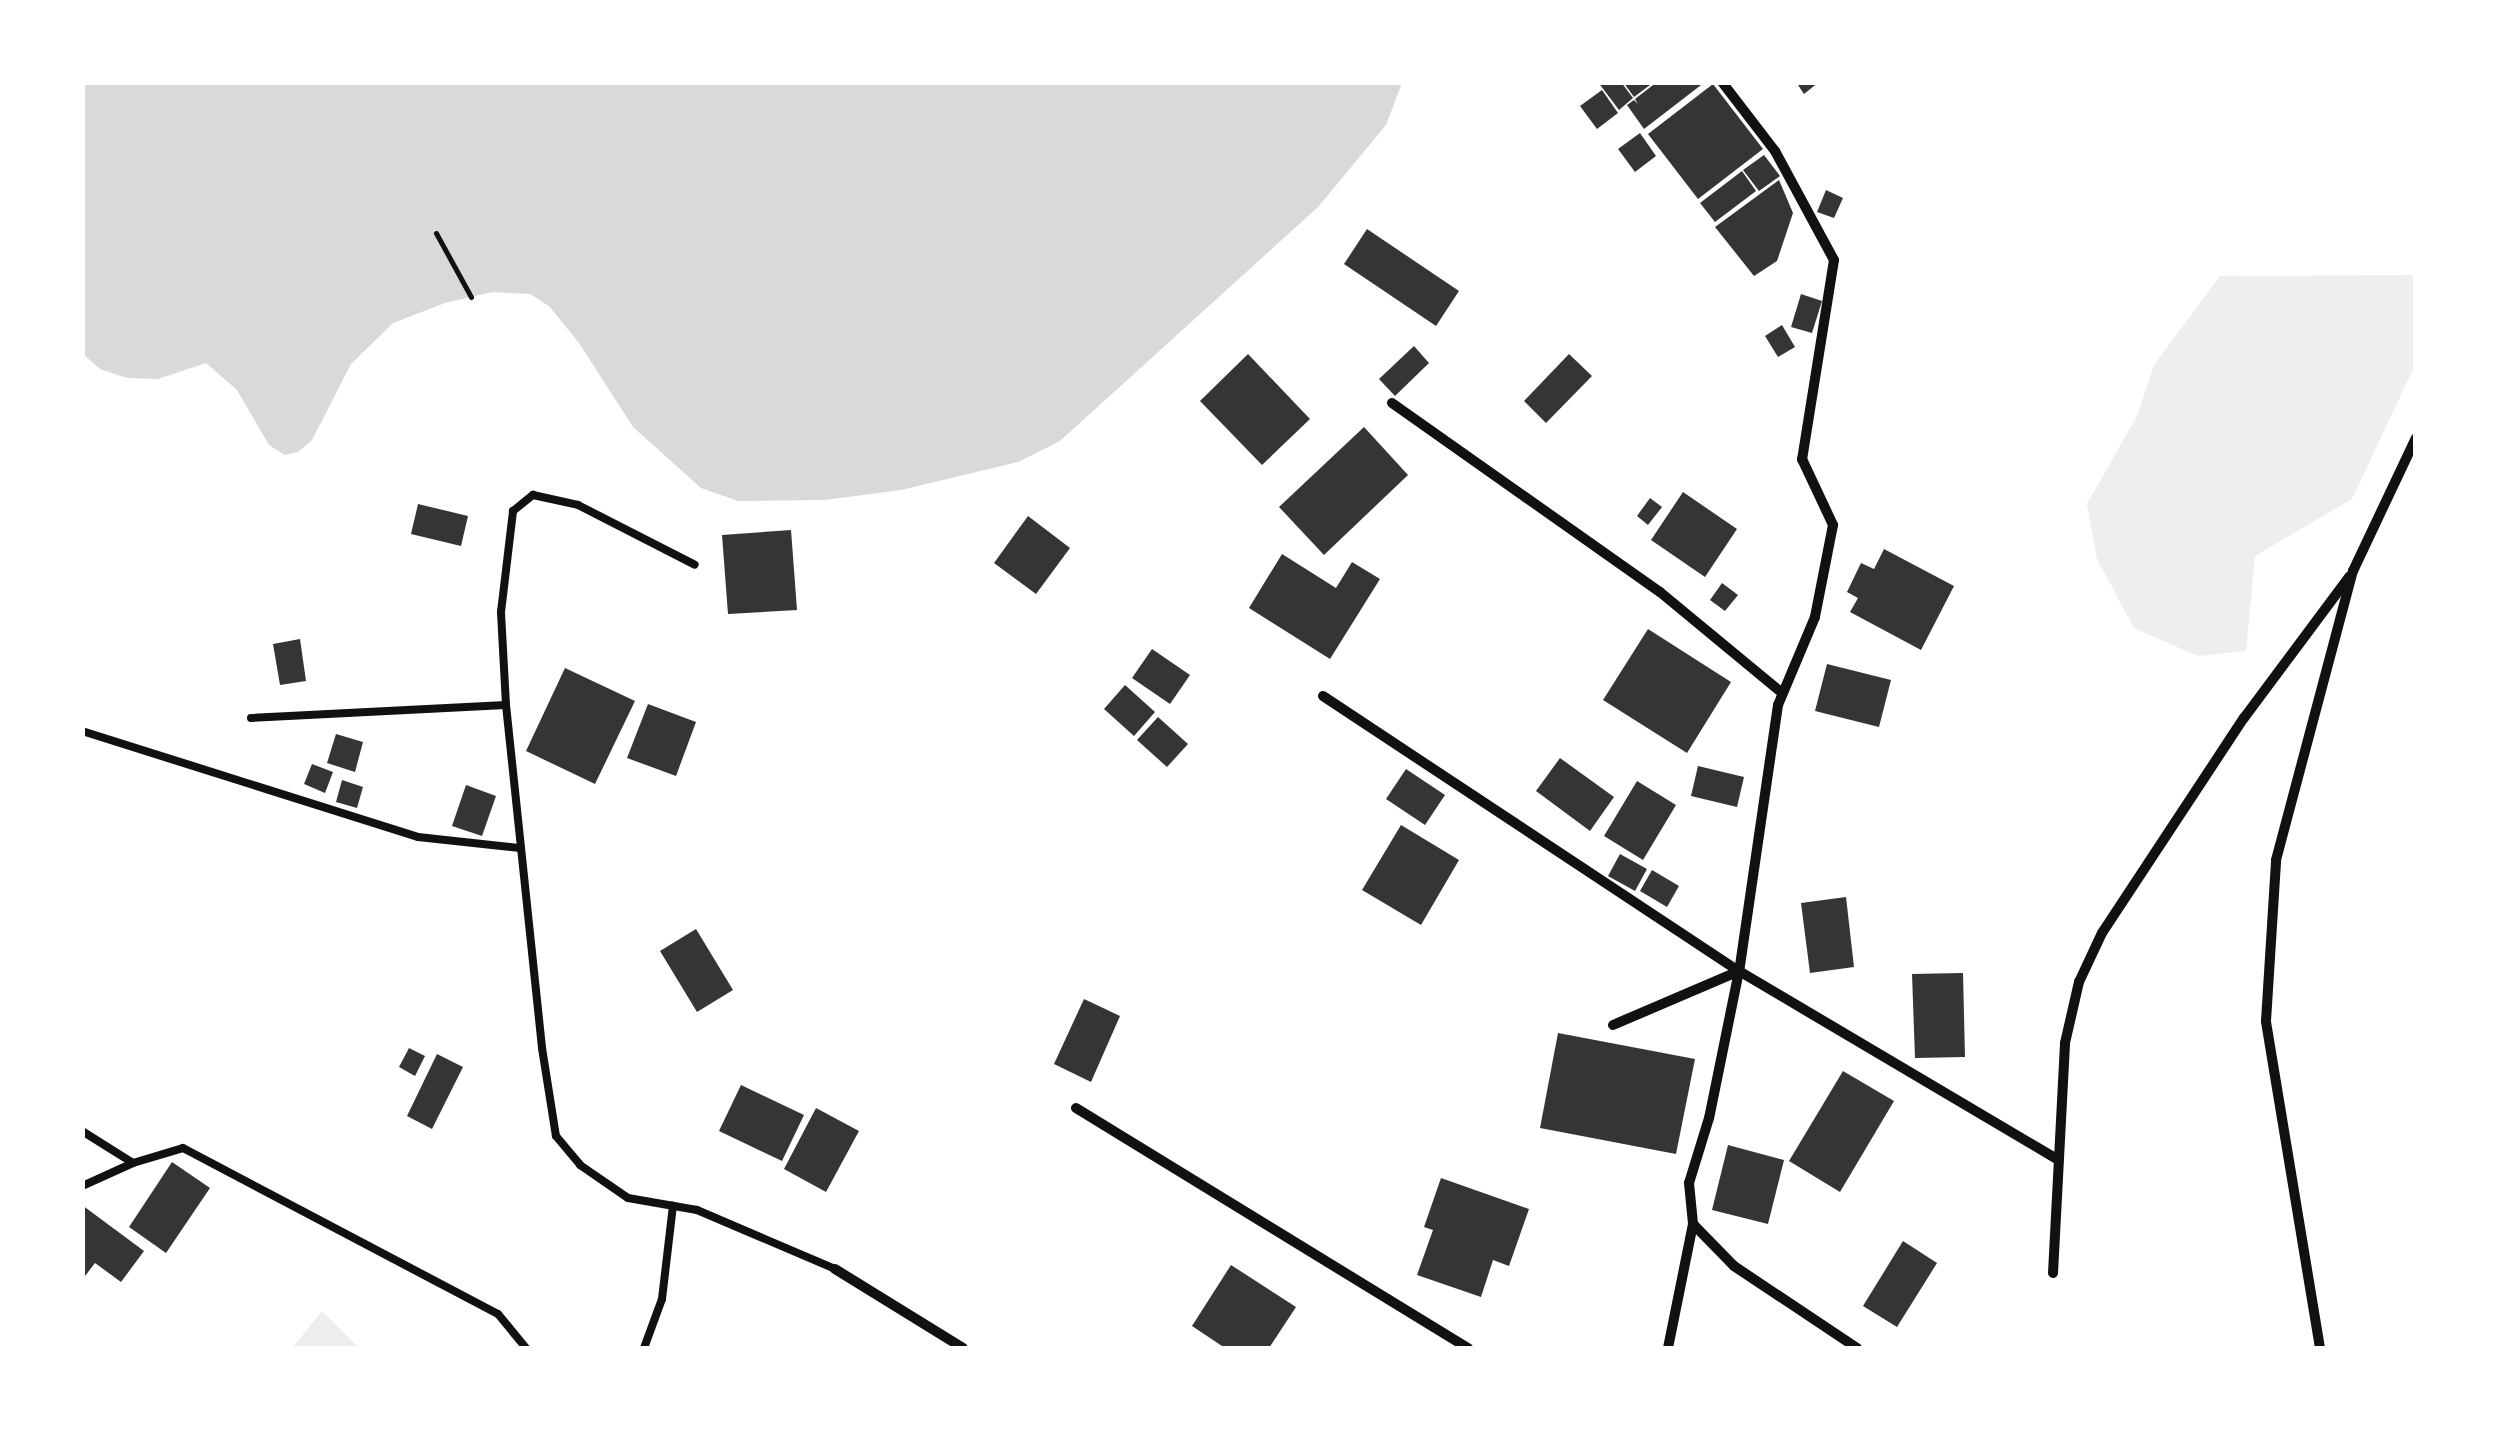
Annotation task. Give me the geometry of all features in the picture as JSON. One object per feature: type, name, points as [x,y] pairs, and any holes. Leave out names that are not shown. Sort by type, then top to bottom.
[{"type":"street","points":[[1668,1348],[1693,1224],[1689,1183],[1708,1118],[1739,971],[1782,692],[1815,617],[1833,525],[1802,459],[1834,260],[1774,150],[1722,82]]},
{"type":"street","points":[[1392,403],[1660,592],[1782,692]]},
{"type":"street","points":[[2320,1348],[2266,1022],[2276,860],[2353,571],[2416,438]]},
{"type":"street","points":[[2053,1273],[2065,1043],[2079,982],[2102,932],[2270,680],[2353,571]]},
{"type":"street","points":[[1324,696],[1739,971],[2058,1160]]},
{"type":"street","points":[[1613,1025],[1739,971]]},
{"type":"street","points":[[1076,1108],[1468,1348]]},
{"type":"street","points":[[1693,1224],[1734,1266],[1857,1348]]},
{"type":"street","points":[[835,1269],[964,1348]]},
{"type":"lane","points":[[695,565],[578,505],[533,495],[513,510],[501,612],[506,705],[556,1136],[580,1165],[628,1198],[697,1210],[835,1269]]},
{"type":"lane","points":[[251,718],[506,705]]},
{"type":"lane","points":[[82,731],[418,837],[520,848]]},
{"type":"lane","points":[[82,1130],[133,1163]]},
{"type":"lane","points":[[82,1186],[133,1163],[183,1148],[498,1314],[526,1348]]},
{"type":"lane","points":[[644,1348],[662,1299],[674,1206]]},
{"type":"path","points":[[436,233],[471,297]]},
{"type":"shaded area","points":[[82,83],[1402,83],[1386,125],[1318,207],[1060,441],[1018,462],[901,490],[825,500],[738,501],[701,488],[633,427],[579,343],[549,306],[530,294],[493,292],[445,303],[393,323],[351,364],[312,440],[298,452],[285,455],[269,445],[237,390],[206,363],[158,379],[127,378],[100,369],[83,354]]},
{"type":"shaded area","points":[[2415,275],[2415,365],[2352,499],[2255,556],[2246,651],[2198,656],[2134,628],[2097,559],[2087,504],[2137,416],[2154,365],[2220,276]]},
{"type":"shaded area","points":[[322,1311],[359,1348],[292,1348]]},
{"type":"building","points":[[1598,82],[1621,82],[1633,98],[1619,110]]},
{"type":"building","points":[[1623,82],[1654,82],[1634,97]]},
{"type":"building","points":[[1657,82],[1705,82],[1644,129],[1627,105],[1634,100],[1638,104],[1635,99]]},
{"type":"building","points":[[1796,82],[1819,82],[1804,94]]},
{"type":"building","points":[[1713,84],[1763,149],[1698,199],[1648,134]]},
{"type":"building","points":[[1602,90],[1618,113],[1597,129],[1580,106]]},
{"type":"building","points":[[1640,133],[1656,156],[1635,172],[1618,149]]},
{"type":"building","points":[[1764,155],[1780,176],[1759,191],[1743,170]]},
{"type":"building","points":[[1742,171],[1756,191],[1715,222],[1700,203]]},
{"type":"building","points":[[1779,180],[1793,213],[1777,261],[1754,276],[1715,227]]},
{"type":"building","points":[[1826,190],[1843,198],[1834,218],[1817,212]]},
{"type":"building","points":[[1367,229],[1459,291],[1436,326],[1344,264]]},
{"type":"building","points":[[1801,294],[1822,301],[1812,333],[1791,327]]},
{"type":"building","points":[[1782,325],[1795,347],[1778,357],[1765,336]]},
{"type":"building","points":[[1414,346],[1429,363],[1395,396],[1379,379]]},
{"type":"building","points":[[1248,354],[1310,419],[1262,465],[1200,401]]},
{"type":"building","points":[[1569,354],[1592,376],[1546,423],[1524,401]]},
{"type":"building","points":[[1364,427],[1408,475],[1324,555],[1279,507]]},
{"type":"building","points":[[1683,492],[1737,529],[1705,577],[1651,540]]},
{"type":"building","points":[[1650,498],[1662,507],[1648,525],[1637,516]]},
{"type":"building","points":[[418,504],[468,516],[461,546],[411,534]]},
{"type":"building","points":[[1028,516],[1070,548],[1036,594],[994,563]]},
{"type":"building","points":[[791,530],[797,610],[728,614],[722,535]]},
{"type":"building","points":[[1884,549],[1954,586],[1921,650],[1850,612],[1858,598],[1847,592],[1861,563],[1874,569]]},
{"type":"building","points":[[1282,554],[1336,588],[1352,562],[1380,579],[1330,659],[1249,608]]},
{"type":"building","points":[[1722,583],[1738,595],[1725,611],[1710,600]]},
{"type":"building","points":[[1648,629],[1731,682],[1687,753],[1603,700]]},
{"type":"building","points":[[300,639],[306,681],[280,685],[273,644]]},
{"type":"building","points":[[1152,649],[1190,675],[1170,704],[1132,678]]},
{"type":"building","points":[[1827,664],[1891,680],[1879,727],[1815,711]]},
{"type":"building","points":[[565,668],[635,701],[595,784],[526,751]]},
{"type":"building","points":[[1125,685],[1155,712],[1134,736],[1104,709]]},
{"type":"building","points":[[648,704],[696,722],[676,776],[627,758]]},
{"type":"building","points":[[1158,717],[1188,744],[1167,767],[1137,740]]},
{"type":"building","points":[[336,734],[363,742],[355,772],[327,763]]},
{"type":"building","points":[[1560,758],[1614,797],[1590,831],[1536,791]]},
{"type":"building","points":[[312,764],[333,772],[325,793],[304,784]]},
{"type":"building","points":[[1698,766],[1744,777],[1737,807],[1691,796]]},
{"type":"building","points":[[1406,769],[1445,795],[1425,825],[1386,799]]},
{"type":"building","points":[[342,780],[363,787],[357,808],[336,802]]},
{"type":"building","points":[[1637,781],[1676,805],[1643,860],[1604,836]]},
{"type":"building","points":[[466,785],[496,796],[482,836],[452,826]]},
{"type":"building","points":[[1401,825],[1459,860],[1421,925],[1362,890]]},
{"type":"building","points":[[1620,854],[1647,869],[1635,891],[1608,876]]},
{"type":"building","points":[[1652,870],[1679,886],[1667,907],[1640,891]]},
{"type":"building","points":[[1846,897],[1854,967],[1810,973],[1801,903]]},
{"type":"building","points":[[696,929],[733,990],[697,1012],[660,951]]},
{"type":"building","points":[[1963,973],[1965,1057],[1915,1058],[1912,974]]},
{"type":"building","points":[[1084,999],[1120,1016],[1091,1082],[1054,1064]]},
{"type":"building","points":[[1558,1033],[1695,1059],[1676,1154],[1540,1128]]},
{"type":"building","points":[[409,1048],[425,1056],[415,1076],[399,1067]]},
{"type":"building","points":[[437,1054],[463,1067],[432,1129],[407,1116]]},
{"type":"building","points":[[1843,1071],[1894,1101],[1840,1192],[1789,1161]]},
{"type":"building","points":[[741,1085],[804,1115],[782,1161],[719,1131]]},
{"type":"building","points":[[816,1108],[859,1131],[826,1192],[784,1169]]},
{"type":"building","points":[[1728,1145],[1784,1160],[1768,1224],[1712,1210]]},
{"type":"building","points":[[172,1162],[210,1188],[166,1253],[129,1227]]},
{"type":"building","points":[[1441,1178],[1529,1209],[1509,1266],[1493,1260],[1481,1297],[1417,1275],[1433,1230],[1424,1227]]},
{"type":"building","points":[[82,1205],[144,1251],[121,1282],[95,1263],[82,1280]]},
{"type":"building","points":[[1903,1241],[1937,1263],[1897,1327],[1863,1306]]},
{"type":"building","points":[[1231,1265],[1296,1307],[1269,1348],[1225,1348],[1192,1326]]}]
